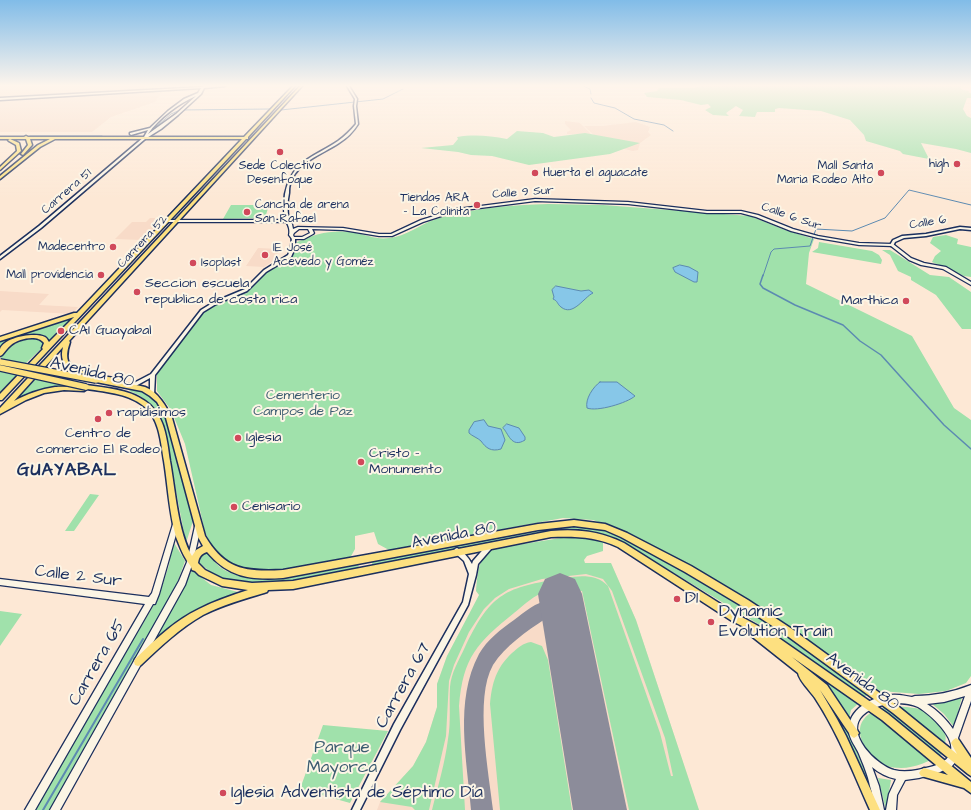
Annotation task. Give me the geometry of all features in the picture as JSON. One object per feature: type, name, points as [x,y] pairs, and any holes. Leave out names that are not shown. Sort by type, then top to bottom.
[{"type":"main road","name":"Carrera 52","points":[[2,395],[259,124]]},
{"type":"main road","name":"Carrera 52","points":[[0,413],[177,222],[242,148],[266,124]]},
{"type":"main road","points":[[17,134],[27,138],[30,142],[29,148]]},
{"type":"main road","points":[[0,135],[131,134],[248,136]]},
{"type":"main road","points":[[0,138],[147,135],[248,136],[253,138]]},
{"type":"main road","points":[[0,138],[15,142],[20,149],[16,156],[0,169]]},
{"type":"main road","points":[[0,174],[29,148],[39,143],[57,138]]},
{"type":"main road","points":[[0,178],[39,146],[57,138]]},
{"type":"main road","name":"Calle 9 Sur","points":[[301,228],[343,229],[379,235],[392,235],[437,216],[501,201],[558,200],[628,203],[707,212],[732,212]]},
{"type":"main road","name":"Calle 6 Sur","points":[[732,212],[753,214],[813,236],[859,244],[892,245]]},
{"type":"main road","points":[[166,221],[287,221],[290,225],[292,232],[291,235],[295,240],[308,237],[321,228]]},
{"type":"main road","points":[[290,225],[301,228]]},
{"type":"main road","points":[[292,232],[301,228]]},
{"type":"main road","points":[[309,228],[312,233]]},
{"type":"main road","points":[[892,245],[910,259],[923,264],[944,268],[971,284]]},
{"type":"main road","points":[[0,339],[62,320],[84,309]]},
{"type":"main road","points":[[71,335],[66,342],[63,354],[66,365],[81,373],[121,381],[132,386]]},
{"type":"main road","points":[[0,354],[8,344],[26,337],[44,339],[47,343],[45,349]]},
{"type":"main road","name":"Avenida 80","points":[[0,362],[132,386],[152,394],[161,403],[169,418],[198,526],[208,548],[223,563],[235,570],[246,574],[272,575],[292,573],[538,526],[574,523],[596,525],[619,533],[638,542],[745,603],[788,632],[883,701],[971,772]]},
{"type":"main road","name":"Avenida 80","points":[[0,368],[86,387],[112,390],[141,401],[157,416],[167,458],[179,539],[192,564],[212,579],[230,585],[272,587],[315,581],[491,544],[565,533],[582,532],[601,536],[621,544],[735,618],[770,637],[869,705],[970,787]]},
{"type":"main road","points":[[0,413],[26,398],[63,388],[80,388],[126,395]]},
{"type":"main road","name":"Carrera 65","points":[[30,810],[152,601],[161,580],[176,524]]},
{"type":"main road","points":[[192,564],[198,526]]},
{"type":"main road","points":[[55,810],[182,583],[196,555],[202,550],[208,548]]},
{"type":"main road","name":"Calle 2 Sur","points":[[0,582],[152,601]]},
{"type":"main road","points":[[138,662],[166,636],[193,616],[218,605],[272,587]]},
{"type":"main road","points":[[735,618],[795,667],[824,688],[854,733],[876,786],[879,810]]},
{"type":"main road","points":[[795,667],[814,689],[834,721],[876,810]]},
{"type":"main road","points":[[854,733],[855,719],[869,705],[898,699],[931,700],[955,695],[971,688],[955,740],[957,750],[954,758],[944,766],[924,773],[902,776],[883,770],[862,752]]},
{"type":"main road","points":[[908,700],[932,712],[946,726],[971,767]]},
{"type":"main road","points":[[924,773],[952,779],[970,787]]},
{"type":"main road","points":[[891,810],[893,794],[902,776]]},
{"type":"street","name":"Carrera 51","points":[[147,135],[150,129],[156,124]]},
{"type":"street","name":"Carrera 51","points":[[0,258],[46,223],[147,135],[162,124]]},
{"type":"street","points":[[287,221],[288,184],[304,162],[341,139],[357,124]]},
{"type":"street","points":[[131,134],[150,129]]},
{"type":"street","name":"Calle 6","points":[[892,245],[894,241],[903,237],[926,235],[960,228],[971,229]]},
{"type":"street","points":[[132,386],[153,375],[202,311],[215,303],[246,290],[264,271],[290,256],[295,240]]},
{"type":"street","points":[[152,394],[153,375]]},
{"type":"street","name":"Carrera 67","points":[[356,810],[397,727],[466,602],[475,563],[491,544]]},
{"type":"street","points":[[457,551],[466,559],[473,576]]},
{"type":"shaded area","points":[[0,124],[102,124],[92,132],[0,132]]},
{"type":"shaded area","points":[[565,124],[581,124],[591,134],[567,134],[567,132],[571,130]]},
{"type":"shaded area","points":[[641,124],[650,127],[648,132],[651,135],[640,143],[638,150],[633,151],[620,148],[614,138],[597,138],[584,126]]},
{"type":"shaded area","points":[[150,218],[163,218],[142,240],[115,239],[132,222],[146,222]]},
{"type":"shaded area","name":"IE José Acevedo y Goméz","points":[[258,248],[280,249],[273,261],[264,267],[246,266]]},
{"type":"shaded area","points":[[0,291],[49,294],[39,305],[78,307],[72,314],[2,310],[0,312]]},
{"type":"shaded area","points":[[611,563],[636,620],[699,810],[377,810],[380,802],[413,766],[426,742],[437,707],[437,684],[447,656],[459,634],[490,587]]},
{"type":"green space","points":[[854,124],[971,124],[971,153],[921,143],[929,159],[903,154],[900,151],[866,141],[864,135]]},
{"type":"green space","points":[[517,131],[543,133],[554,137],[585,133],[640,143],[610,154],[529,165],[492,156],[471,155],[421,148],[453,145],[458,139],[457,137],[464,136],[482,136],[507,139]]},
{"type":"green space","name":"Cementerio Campos de Paz","points":[[548,204],[603,205],[750,216],[785,230],[814,239],[809,253],[806,284],[912,336],[954,408],[971,420],[971,676],[966,683],[946,691],[919,694],[880,691],[788,626],[724,586],[626,532],[593,520],[563,518],[389,550],[378,544],[374,532],[355,536],[355,549],[350,558],[285,571],[249,570],[231,563],[213,549],[205,532],[185,444],[171,410],[157,391],[157,372],[201,316],[210,307],[247,293],[266,273],[293,253],[297,242],[312,236],[340,231],[376,238],[389,238],[407,233],[430,221],[463,212],[506,206]]},
{"type":"green space","name":"Cancha de arena San Rafael","points":[[231,205],[269,205],[265,218],[223,219]]},
{"type":"green space","points":[[946,235],[958,239],[957,244],[971,247],[971,277],[964,276],[932,262],[935,256],[941,251],[930,243],[933,237]]},
{"type":"green space","points":[[819,242],[872,251],[879,255],[882,260],[881,264],[812,252],[818,248]]},
{"type":"green space","points":[[882,250],[890,250],[930,275],[949,277],[971,292],[971,329],[962,329],[936,295],[911,280],[911,277],[898,271],[890,255]]},
{"type":"green space","points":[[76,317],[50,341],[45,336],[33,334],[21,336],[0,349],[0,341]]},
{"type":"green space","points":[[35,338],[41,339],[44,346],[25,364],[1,359],[1,355],[12,345],[20,341]]},
{"type":"green space","points":[[0,370],[18,374],[0,392]]},
{"type":"green space","points":[[37,378],[74,386],[53,388],[14,401]]},
{"type":"green space","points":[[132,388],[148,394],[158,403],[169,426],[193,521],[186,543],[164,428],[154,407],[139,395],[129,391]]},
{"type":"green space","points":[[90,494],[99,495],[74,531],[65,531]]},
{"type":"green space","points":[[569,526],[597,528],[623,536],[765,620],[869,694],[864,697],[778,636],[621,541],[601,534],[583,531],[543,533],[372,565],[372,560],[521,531]]},
{"type":"green space","points":[[567,537],[582,537],[603,541],[603,551],[587,556],[584,560],[585,563],[611,563],[636,620],[699,810],[629,810],[582,591],[560,589],[547,591],[529,600],[490,633],[474,652],[464,675],[459,706],[465,810],[432,810],[447,748],[452,677],[473,631],[489,607],[508,592],[535,583],[567,578],[582,576],[596,578],[608,586],[660,733],[671,776],[673,776],[665,738],[612,591],[603,579],[586,574],[542,579],[509,589],[495,598],[484,609],[469,632],[454,665],[449,681],[446,736],[429,810],[415,810],[412,807],[380,802],[413,766],[426,742],[437,707],[437,684],[447,656],[479,595],[476,591],[478,571],[482,559],[491,551],[498,548]]},
{"type":"green space","points":[[173,541],[185,561],[175,589],[50,810],[34,810],[159,596],[169,565]]},
{"type":"green space","points":[[206,551],[220,567],[233,574],[249,577],[268,578],[287,576],[358,562],[359,569],[292,583],[275,585],[241,584],[218,577],[197,561],[200,555]]},
{"type":"green space","points":[[192,570],[211,585],[238,592],[207,604],[186,616],[150,646]]},
{"type":"green space","points":[[0,611],[22,614],[0,646]]},
{"type":"green space","points":[[765,636],[859,703],[851,710],[849,719],[840,703],[824,682]]},
{"type":"green space","points":[[531,642],[542,646],[548,660],[572,810],[500,810],[490,704],[492,689],[502,664],[521,646]]},
{"type":"green space","points":[[814,683],[833,706],[847,731],[871,785],[873,797],[832,710]]},
{"type":"green space","points":[[962,697],[954,727],[944,714],[931,703]]},
{"type":"green space","points":[[885,707],[907,707],[919,709],[928,713],[937,720],[946,736],[942,754],[922,764],[912,767],[901,768],[886,766],[880,763],[864,746],[860,732],[861,725],[868,715]]},
{"type":"green space","name":"Parque Mayorca","points":[[323,725],[388,731],[350,803],[300,789]]},
{"type":"green space","points":[[878,778],[891,780],[886,810]]},
{"type":"water","points":[[680,265],[689,267],[698,272],[697,282],[694,282],[675,272],[673,268]]},
{"type":"water","points":[[556,286],[581,291],[589,290],[593,293],[570,310],[561,307],[553,299],[554,297],[552,290]]},
{"type":"water","points":[[600,382],[617,382],[635,396],[626,401],[604,408],[587,408],[587,401],[590,394]]},
{"type":"water","points":[[484,420],[488,426],[501,429],[505,440],[501,449],[489,449],[480,440],[469,433],[469,430],[474,422]]},
{"type":"water","points":[[507,424],[519,428],[525,437],[525,440],[520,442],[513,441],[503,428]]},
{"type":"waterway","points":[[153,129],[159,124]]},
{"type":"waterway","points":[[658,124],[664,125],[673,131]]},
{"type":"waterway","points":[[30,136],[102,136]]},
{"type":"waterway","points":[[763,276],[771,252],[774,249],[810,246],[816,229],[852,231],[885,218],[909,190],[971,205]]},
{"type":"waterway","points":[[763,275],[760,284],[763,288],[795,305],[843,325],[860,341],[881,355],[944,425],[971,449]]},
{"type":"waterway","points":[[43,810],[143,639]]},
{"type":"taxiway","points":[[482,810],[476,754],[475,712],[476,693],[480,675],[486,660],[502,641],[539,612],[547,609],[555,611],[565,620]]},
{"type":"runway","points":[[560,594],[600,810]]},
{"type":"place","name":"Sede Colectivo Desenfoque","points":[[280,152]]},
{"type":"place","name":"high","points":[[957,164]]},
{"type":"place","name":"Huerta el aguacate","points":[[535,173]]},
{"type":"place","name":"Mall Santa Maria Rodeo Alto","points":[[881,173]]},
{"type":"place","name":"Tiendas ARA - La Colinita","points":[[477,205]]},
{"type":"place","name":"Cancha de arena San Rafael","points":[[247,212]]},
{"type":"place","name":"Madecentro","points":[[113,247]]},
{"type":"place","name":"IE José Acevedo y Goméz","points":[[265,255]]},
{"type":"place","name":"Isoplast","points":[[193,263]]},
{"type":"place","name":"Mall providencia","points":[[101,275]]},
{"type":"place","name":"Seccion escuela republica de costa rica","points":[[137,292]]},
{"type":"place","name":"Marthica","points":[[906,301]]},
{"type":"place","name":"CAI Guayabal","points":[[61,331]]},
{"type":"place","name":"rapidisimos","points":[[109,413]]},
{"type":"place","name":"Centro de comercio El Rodeo","points":[[98,419]]},
{"type":"place","name":"Iglesia","points":[[238,438]]},
{"type":"place","name":"Cristo - Monumento","points":[[361,462]]},
{"type":"place","name":"Cenisario","points":[[234,507]]},
{"type":"place","name":"D1","points":[[677,599]]},
{"type":"place","name":"Dynamic Evolution Train","points":[[711,622]]},
{"type":"place","name":"Iglesia Adventista de Séptimo Día","points":[[223,793]]},
{"type":"district","name":"GUAYABAL","points":[[67,471]]}]
